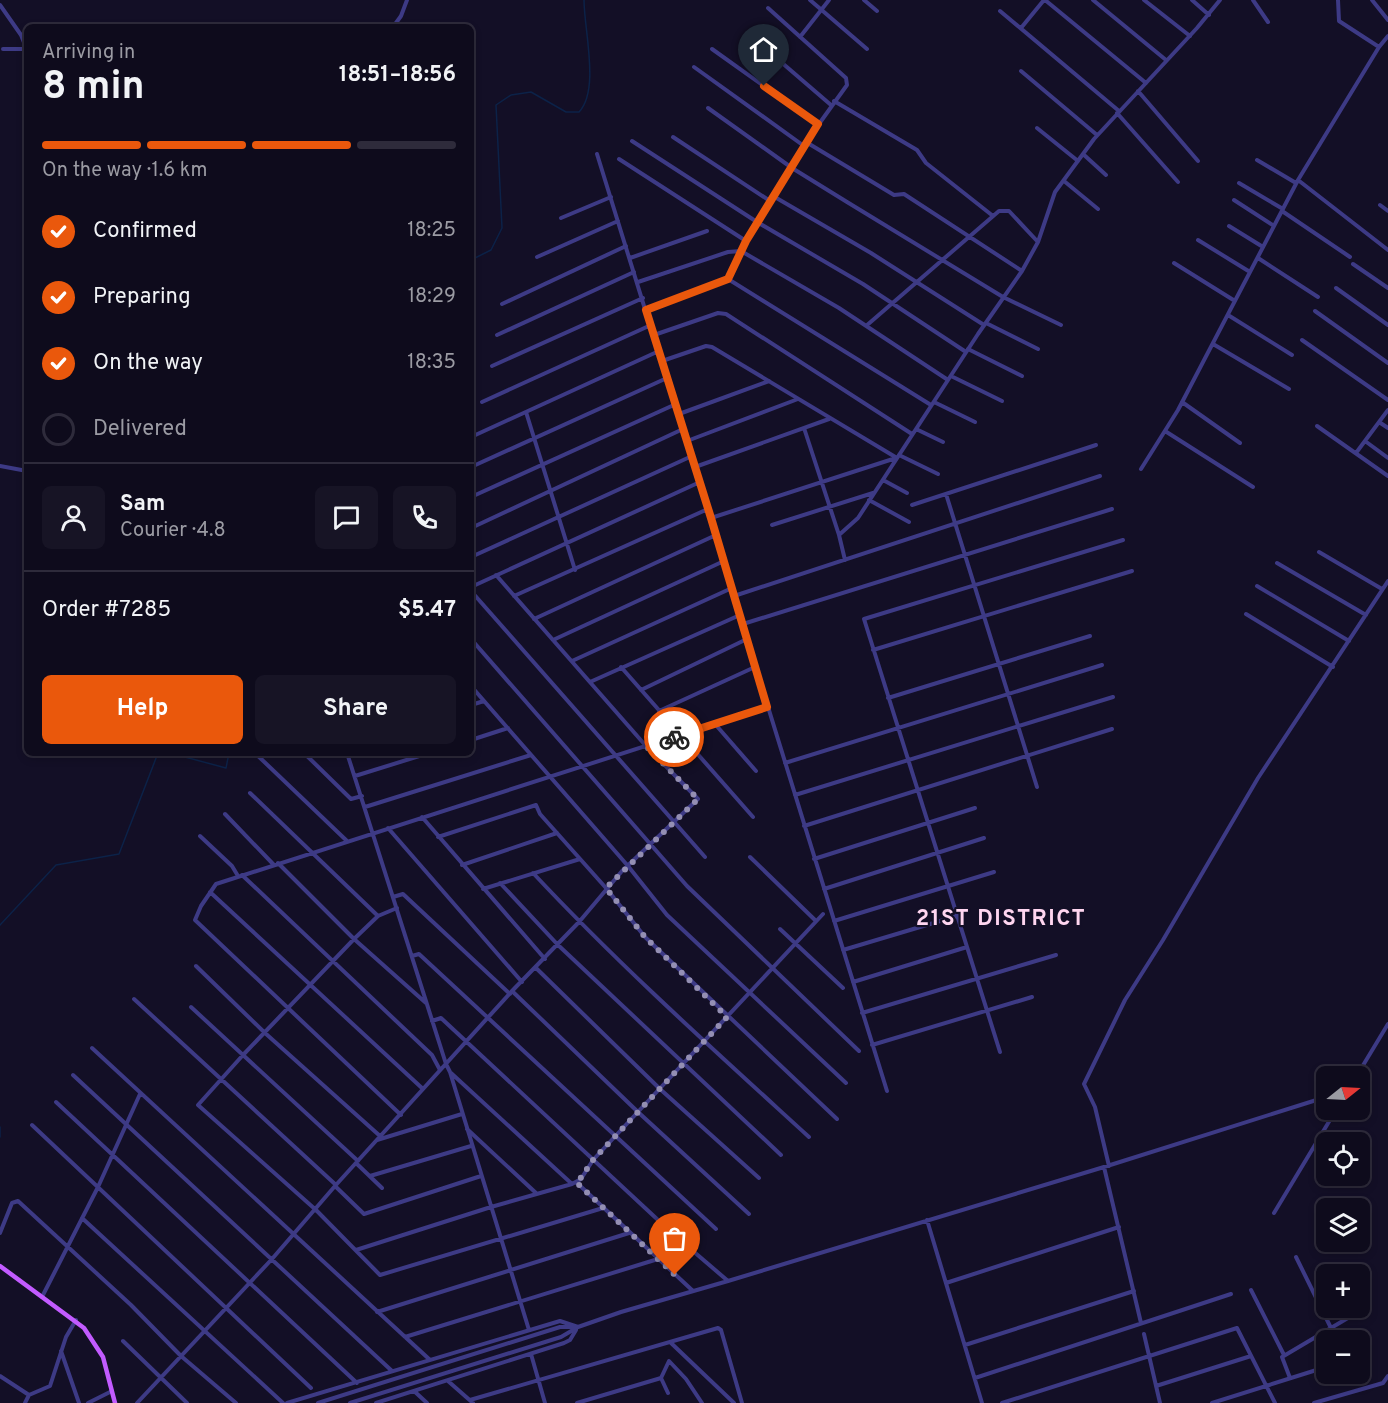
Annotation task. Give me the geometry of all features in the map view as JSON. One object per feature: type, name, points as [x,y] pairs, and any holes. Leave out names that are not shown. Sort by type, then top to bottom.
[{"type":"main road","points":[[0,1266],[76,1320],[95,1342],[102,1357],[115,1403]]},
{"type":"street","points":[[395,24],[407,0]]},
{"type":"street","points":[[810,0],[867,49]]},
{"type":"street","points":[[800,36],[829,0]]},
{"type":"street","points":[[864,0],[877,11]]},
{"type":"street","points":[[1037,0],[1044,1],[1146,83]]},
{"type":"street","points":[[1093,0],[1166,60]]},
{"type":"street","points":[[1144,0],[1190,36]]},
{"type":"street","points":[[1192,0],[1209,15]]},
{"type":"street","points":[[839,535],[858,518],[1022,271],[1038,242],[1056,192],[1078,161],[1097,135],[1190,36],[1220,0]]},
{"type":"street","points":[[1253,0],[1268,22]]},
{"type":"street","points":[[1338,0],[1339,21],[1379,47]]},
{"type":"street","points":[[1372,0],[1388,20]]},
{"type":"street","points":[[1021,28],[1044,1]]},
{"type":"street","points":[[0,5],[24,42]]},
{"type":"street","points":[[646,310],[728,279],[746,241],[805,144],[848,85],[846,78],[768,8]]},
{"type":"street","points":[[1000,11],[1118,112],[1178,182]]},
{"type":"street","points":[[1141,469],[1182,402],[1297,182],[1379,47],[1388,36]]},
{"type":"street","points":[[759,42],[833,103],[917,150],[926,163],[993,216]]},
{"type":"street","points":[[3,49],[24,49]]},
{"type":"street","points":[[712,49],[818,124]]},
{"type":"street","points":[[694,67],[805,144],[894,195],[904,194],[1022,271]]},
{"type":"street","points":[[1021,71],[1097,135]]},
{"type":"street","points":[[1138,91],[1198,161]]},
{"type":"street","points":[[708,108],[792,168],[1004,297],[1061,325]]},
{"type":"street","points":[[1037,128],[1078,161]]},
{"type":"street","points":[[673,137],[770,201]]},
{"type":"street","points":[[632,141],[757,222],[863,284],[967,351],[1022,376]]},
{"type":"street","points":[[597,154],[676,404],[886,1091]]},
{"type":"street","points":[[1083,154],[1106,175]]},
{"type":"street","points":[[619,159],[746,241]]},
{"type":"street","points":[[1257,160],[1297,182],[1388,250]]},
{"type":"street","points":[[1064,181],[1098,209]]},
{"type":"street","points":[[1239,183],[1350,257]]},
{"type":"street","points":[[773,196],[871,253],[985,324],[1038,349]]},
{"type":"street","points":[[561,218],[610,197]]},
{"type":"street","points":[[1234,200],[1274,226]]},
{"type":"street","points":[[1380,205],[1388,212]]},
{"type":"street","points":[[866,326],[999,211],[1009,211],[1038,242]]},
{"type":"street","points":[[537,257],[618,221]]},
{"type":"street","points":[[1229,226],[1263,247]]},
{"type":"street","points":[[630,258],[707,231]]},
{"type":"street","points":[[1198,240],[1250,272]]},
{"type":"street","points":[[502,304],[626,246]]},
{"type":"street","points":[[638,282],[728,252],[741,251],[949,378],[1002,401]]},
{"type":"street","points":[[1258,258],[1318,297]]},
{"type":"street","points":[[1174,263],[1235,301]]},
{"type":"street","points":[[1353,264],[1388,288]]},
{"type":"street","points":[[497,335],[634,272]]},
{"type":"street","points":[[728,279],[932,404],[975,422]]},
{"type":"street","points":[[1336,288],[1388,325]]},
{"type":"street","points":[[492,366],[643,298]]},
{"type":"street","points":[[1315,312],[1388,363]]},
{"type":"street","points":[[654,335],[718,313],[726,314],[912,434]]},
{"type":"street","points":[[1228,315],[1292,355]]},
{"type":"street","points":[[482,402],[651,325]]},
{"type":"street","points":[[1302,340],[1388,400]]},
{"type":"street","points":[[1213,344],[1289,389]]},
{"type":"street","points":[[662,361],[706,346],[712,347],[830,419],[898,456],[938,474]]},
{"type":"street","points":[[474,436],[659,351]]},
{"type":"street","points":[[474,466],[667,378]]},
{"type":"street","points":[[679,414],[770,381]]},
{"type":"street","points":[[687,441],[799,399]]},
{"type":"street","points":[[1182,402],[1240,443]]},
{"type":"street","points":[[474,496],[676,404]]},
{"type":"street","points":[[1356,453],[1388,410]]},
{"type":"street","points":[[526,412],[575,570]]},
{"type":"street","points":[[695,467],[830,419]]},
{"type":"street","points":[[1379,422],[1388,428]]},
{"type":"street","points":[[1317,426],[1388,476]]},
{"type":"street","points":[[804,428],[845,560]]},
{"type":"street","points":[[474,527],[683,429]]},
{"type":"street","points":[[916,429],[943,442]]},
{"type":"street","points":[[1165,431],[1253,487]]},
{"type":"street","points":[[1365,441],[1388,458]]},
{"type":"street","points":[[912,505],[1096,445]]},
{"type":"street","points":[[474,556],[692,456]]},
{"type":"street","points":[[711,518],[898,456]]},
{"type":"street","points":[[0,466],[24,470]]},
{"type":"street","points":[[734,596],[1100,476]]},
{"type":"street","points":[[882,480],[907,493]]},
{"type":"street","points":[[474,587],[496,575],[700,482]]},
{"type":"street","points":[[772,525],[874,493]]},
{"type":"street","points":[[946,494],[1037,787]]},
{"type":"street","points":[[869,500],[909,522]]},
{"type":"street","points":[[514,596],[708,509]]},
{"type":"street","points":[[742,624],[1112,509]]},
{"type":"street","points":[[534,619],[716,535]]},
{"type":"street","points":[[1000,1052],[864,619],[1123,540]]},
{"type":"street","points":[[1319,552],[1382,590]]},
{"type":"street","points":[[553,640],[724,561]]},
{"type":"street","points":[[1277,563],[1366,615]]},
{"type":"street","points":[[873,650],[1132,571]]},
{"type":"street","points":[[137,1403],[272,1259],[511,992],[579,922],[606,888],[698,799],[646,746],[496,575]]},
{"type":"street","points":[[1141,1323],[1095,1107],[1084,1084],[1125,1000],[1258,778],[1388,580]]},
{"type":"street","points":[[1257,586],[1349,641]]},
{"type":"street","points":[[572,662],[732,588]]},
{"type":"street","points":[[474,592],[705,857]]},
{"type":"street","points":[[1246,614],[1333,667]]},
{"type":"street","points":[[590,682],[740,615]]},
{"type":"street","points":[[888,698],[1090,636]]},
{"type":"street","points":[[640,690],[747,639]]},
{"type":"street","points":[[474,642],[687,886],[859,1051]]},
{"type":"street","points":[[785,764],[1102,666]]},
{"type":"street","points":[[621,667],[753,817]]},
{"type":"street","points":[[659,711],[755,667]]},
{"type":"street","points":[[474,689],[628,866],[667,915],[846,1083]]},
{"type":"street","points":[[795,795],[1113,697]]},
{"type":"street","points":[[474,704],[484,701]]},
{"type":"street","points":[[401,1115],[195,920],[216,884],[767,707]]},
{"type":"street","points":[[715,724],[756,771]]},
{"type":"street","points":[[474,739],[508,728]]},
{"type":"street","points":[[804,826],[1112,729]]},
{"type":"street","points":[[365,807],[531,754]]},
{"type":"street","points":[[258,756],[347,841]]},
{"type":"street","points":[[307,756],[351,799],[362,796]]},
{"type":"street","points":[[347,756],[450,1072],[529,1330]]},
{"type":"street","points":[[355,776],[419,756]]},
{"type":"street","points":[[250,793],[378,916]]},
{"type":"street","points":[[438,837],[536,806],[540,814],[606,888],[645,937],[837,1119]]},
{"type":"street","points":[[814,859],[975,808]]},
{"type":"street","points":[[225,814],[354,939],[427,1004]]},
{"type":"street","points":[[422,817],[545,959]]},
{"type":"street","points":[[388,828],[522,982]]},
{"type":"street","points":[[462,865],[557,833]]},
{"type":"street","points":[[200,836],[432,1055],[440,1070]]},
{"type":"street","points":[[824,890],[984,838]]},
{"type":"street","points":[[750,857],[816,921]]},
{"type":"street","points":[[483,889],[580,859]]},
{"type":"street","points":[[834,921],[994,872]]},
{"type":"street","points":[[532,873],[579,922],[809,1137]]},
{"type":"street","points":[[500,883],[558,945],[780,1155]]},
{"type":"street","points":[[210,892],[423,1089]]},
{"type":"street","points":[[393,897],[404,894],[749,1214]]},
{"type":"street","points":[[397,908],[378,916],[354,939],[243,1054],[198,1105],[316,1210],[380,1275],[603,1208]]},
{"type":"street","points":[[356,1250],[574,1183],[580,1179],[593,1160],[823,914]]},
{"type":"street","points":[[843,951],[957,916]]},
{"type":"street","points":[[780,929],[843,988]]},
{"type":"street","points":[[853,982],[967,947]]},
{"type":"street","points":[[412,956],[419,954],[716,1229]]},
{"type":"street","points":[[862,1013],[1056,955]]},
{"type":"street","points":[[196,966],[378,1138]]},
{"type":"street","points":[[536,968],[660,1089],[759,1178]]},
{"type":"street","points":[[872,1045],[1032,997]]},
{"type":"street","points":[[134,999],[364,1214],[481,1176]]},
{"type":"street","points":[[191,1007],[382,1188]]},
{"type":"street","points":[[432,1021],[441,1018],[593,1160],[728,1281]]},
{"type":"street","points":[[1363,1066],[1388,1024]]},
{"type":"street","points":[[92,1048],[429,1359]]},
{"type":"street","points":[[450,1072],[693,1291]]},
{"type":"street","points":[[73,1075],[392,1371]]},
{"type":"street","points":[[42,1297],[98,1187],[140,1094]]},
{"type":"street","points":[[350,1403],[561,1337],[578,1327],[1316,1100]]},
{"type":"street","points":[[56,1102],[357,1383]]},
{"type":"street","points":[[378,1138],[462,1114]]},
{"type":"street","points":[[1274,1213],[1330,1120]]},
{"type":"street","points":[[32,1125],[311,1388]]},
{"type":"street","points":[[466,1129],[536,1194]]},
{"type":"street","points":[[370,1176],[471,1146]]},
{"type":"street","points":[[0,1233],[12,1203],[18,1201],[131,1305],[181,1356],[236,1403]]},
{"type":"street","points":[[82,1218],[285,1403],[560,1321],[578,1327]]},
{"type":"street","points":[[927,1220],[982,1403]]},
{"type":"street","points":[[946,1283],[1119,1227]]},
{"type":"street","points":[[377,1312],[629,1233]]},
{"type":"street","points":[[1296,1257],[1331,1328]]},
{"type":"street","points":[[405,1337],[658,1259]]},
{"type":"street","points":[[1251,1290],[1284,1355],[1282,1359],[1290,1378]]},
{"type":"street","points":[[965,1345],[1134,1291]]},
{"type":"street","points":[[975,1378],[1231,1294]]},
{"type":"street","points":[[1284,1355],[1348,1318]]},
{"type":"street","points":[[25,1403],[29,1395],[50,1386],[61,1350],[71,1325],[76,1320]]},
{"type":"street","points":[[318,1403],[560,1327],[578,1327]]},
{"type":"street","points":[[378,1403],[567,1342],[578,1327]]},
{"type":"street","points":[[447,1380],[471,1402],[538,1379],[718,1328],[721,1330],[742,1401],[736,1403],[670,1342]]},
{"type":"street","points":[[1002,1403],[1237,1328],[1275,1403]]},
{"type":"street","points":[[1143,1334],[1160,1403]]},
{"type":"street","points":[[123,1341],[187,1403]]},
{"type":"street","points":[[61,1350],[79,1403]]},
{"type":"street","points":[[531,1354],[545,1403]]},
{"type":"street","points":[[1156,1386],[1251,1356]]},
{"type":"street","points":[[668,1393],[661,1378],[670,1362],[686,1379],[702,1403]]},
{"type":"street","points":[[1212,1403],[1316,1370]]},
{"type":"street","points":[[0,1376],[29,1395]]},
{"type":"street","points":[[1314,1403],[1383,1383],[1388,1376]]},
{"type":"street","points":[[576,1403],[661,1378]]},
{"type":"street","points":[[88,1403],[112,1391]]},
{"type":"street","points":[[414,1391],[427,1403]]},
{"type":"waterway","points":[[474,258],[491,250],[502,228],[496,105],[511,95],[531,92],[566,112],[579,112],[585,102],[590,75],[584,0]]},
{"type":"waterway","points":[[0,925],[56,865],[119,854],[157,756]]},
{"type":"waterway","points":[[181,756],[226,768],[228,756]]},
{"type":"waterway","points":[[0,1127],[0,1137]]},
{"type":"way so far","points":[[674,737],[646,746],[698,799],[606,888],[645,937],[727,1017],[593,1160],[576,1182],[675,1275]]},
{"type":"district","name":"21ST DISTRICT","points":[[1001,917]]},
{"type":"route","points":[[674,737],[767,707],[646,310],[728,279],[746,241],[818,124],[764,86]]}]
